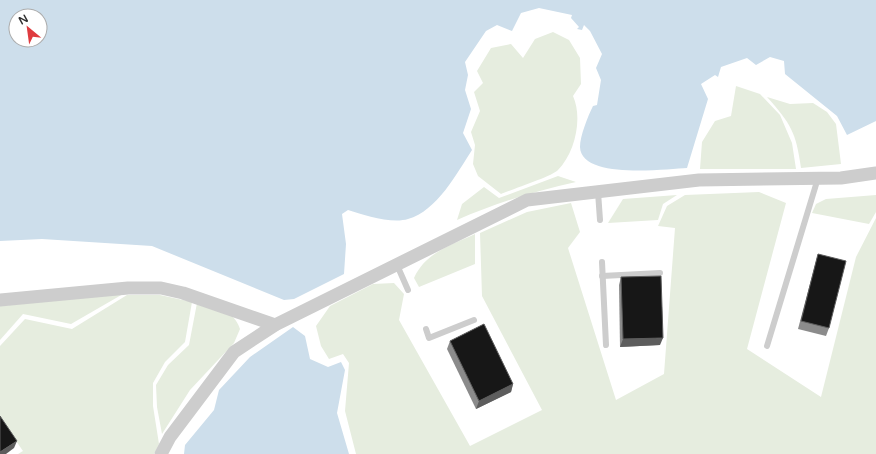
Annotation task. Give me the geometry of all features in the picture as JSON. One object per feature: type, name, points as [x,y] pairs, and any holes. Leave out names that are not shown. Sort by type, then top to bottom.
[{"type":"street","points":[[161,454],[170,437],[234,352],[275,325],[527,200],[699,180],[840,178],[876,173]]},
{"type":"street","points":[[0,300],[128,288],[161,288],[183,293],[275,325]]},
{"type":"lane","points":[[767,346],[818,178]]},
{"type":"lane","points":[[598,192],[600,220]]},
{"type":"lane","points":[[602,262],[606,345]]},
{"type":"lane","points":[[397,265],[408,290]]},
{"type":"lane","points":[[602,276],[660,273]]},
{"type":"lane","points":[[426,330],[430,338],[474,320]]},
{"type":"shaded area","points":[[553,32],[569,40],[580,58],[581,84],[573,96],[576,105],[577,125],[573,145],[564,163],[554,173],[501,194],[478,176],[473,164],[475,145],[471,132],[480,111],[474,92],[483,83],[477,71],[491,48],[511,44],[523,58],[535,39]]},
{"type":"shaded area","points":[[736,86],[760,94],[780,115],[792,143],[796,169],[700,169],[702,142],[715,121],[731,116]]},
{"type":"shaded area","points":[[767,97],[790,104],[813,103],[827,112],[836,124],[841,164],[801,168],[797,146],[791,129],[782,114]]},
{"type":"shaded area","points":[[558,176],[576,182],[516,198],[457,220],[462,204],[484,187],[499,198]]},
{"type":"shaded area","points":[[759,192],[786,203],[747,349],[821,397],[856,257],[876,218],[876,454],[356,454],[345,411],[349,363],[343,354],[329,359],[321,346],[316,326],[330,306],[373,284],[394,283],[404,294],[399,320],[470,446],[542,410],[482,296],[480,233],[527,212],[571,203],[580,232],[568,248],[616,400],[664,374],[675,228],[658,226],[667,206],[685,195]]},
{"type":"shaded area","points":[[677,195],[663,204],[658,220],[608,223],[623,199]]},
{"type":"shaded area","points":[[876,195],[876,212],[869,224],[812,213],[816,204],[826,199]]},
{"type":"shaded area","points":[[475,234],[475,264],[419,287],[414,278],[425,262],[448,246]]},
{"type":"shaded area","points":[[123,294],[71,324],[23,314],[0,340],[0,306]]},
{"type":"shaded area","points":[[127,295],[160,295],[192,302],[185,342],[165,362],[153,383],[153,406],[159,444],[154,454],[18,454],[23,451],[0,418],[0,346],[25,319],[72,329]]},
{"type":"shaded area","points":[[197,303],[229,314],[237,322],[240,329],[234,343],[190,390],[162,434],[157,407],[156,385],[168,365],[189,345]]},
{"type":"water","points":[[0,0],[876,0],[876,121],[847,135],[837,116],[785,74],[784,61],[770,57],[756,65],[747,58],[721,67],[718,77],[715,75],[701,84],[708,99],[687,168],[662,170],[626,170],[609,168],[594,164],[584,157],[580,147],[580,142],[591,110],[593,106],[597,105],[601,80],[596,68],[602,54],[590,31],[584,25],[582,30],[577,29],[579,27],[571,18],[572,15],[539,8],[521,13],[512,31],[497,25],[486,31],[465,62],[468,75],[465,90],[471,109],[463,133],[472,150],[453,180],[437,200],[428,208],[418,215],[408,219],[386,220],[348,210],[342,214],[346,244],[344,274],[294,299],[284,300],[152,246],[42,239],[0,241]]},
{"type":"water","points":[[293,327],[305,336],[310,359],[328,367],[341,362],[345,370],[337,413],[349,454],[184,454],[185,445],[214,410],[219,390],[250,357]]},
{"type":"building","points":[[818,254],[846,261],[829,328],[801,321]]},
{"type":"building","points":[[661,276],[663,338],[623,339],[621,277]]},
{"type":"building","points":[[484,324],[513,384],[479,401],[450,341]]},
{"type":"building","points":[[0,416],[17,441],[0,452]]}]
